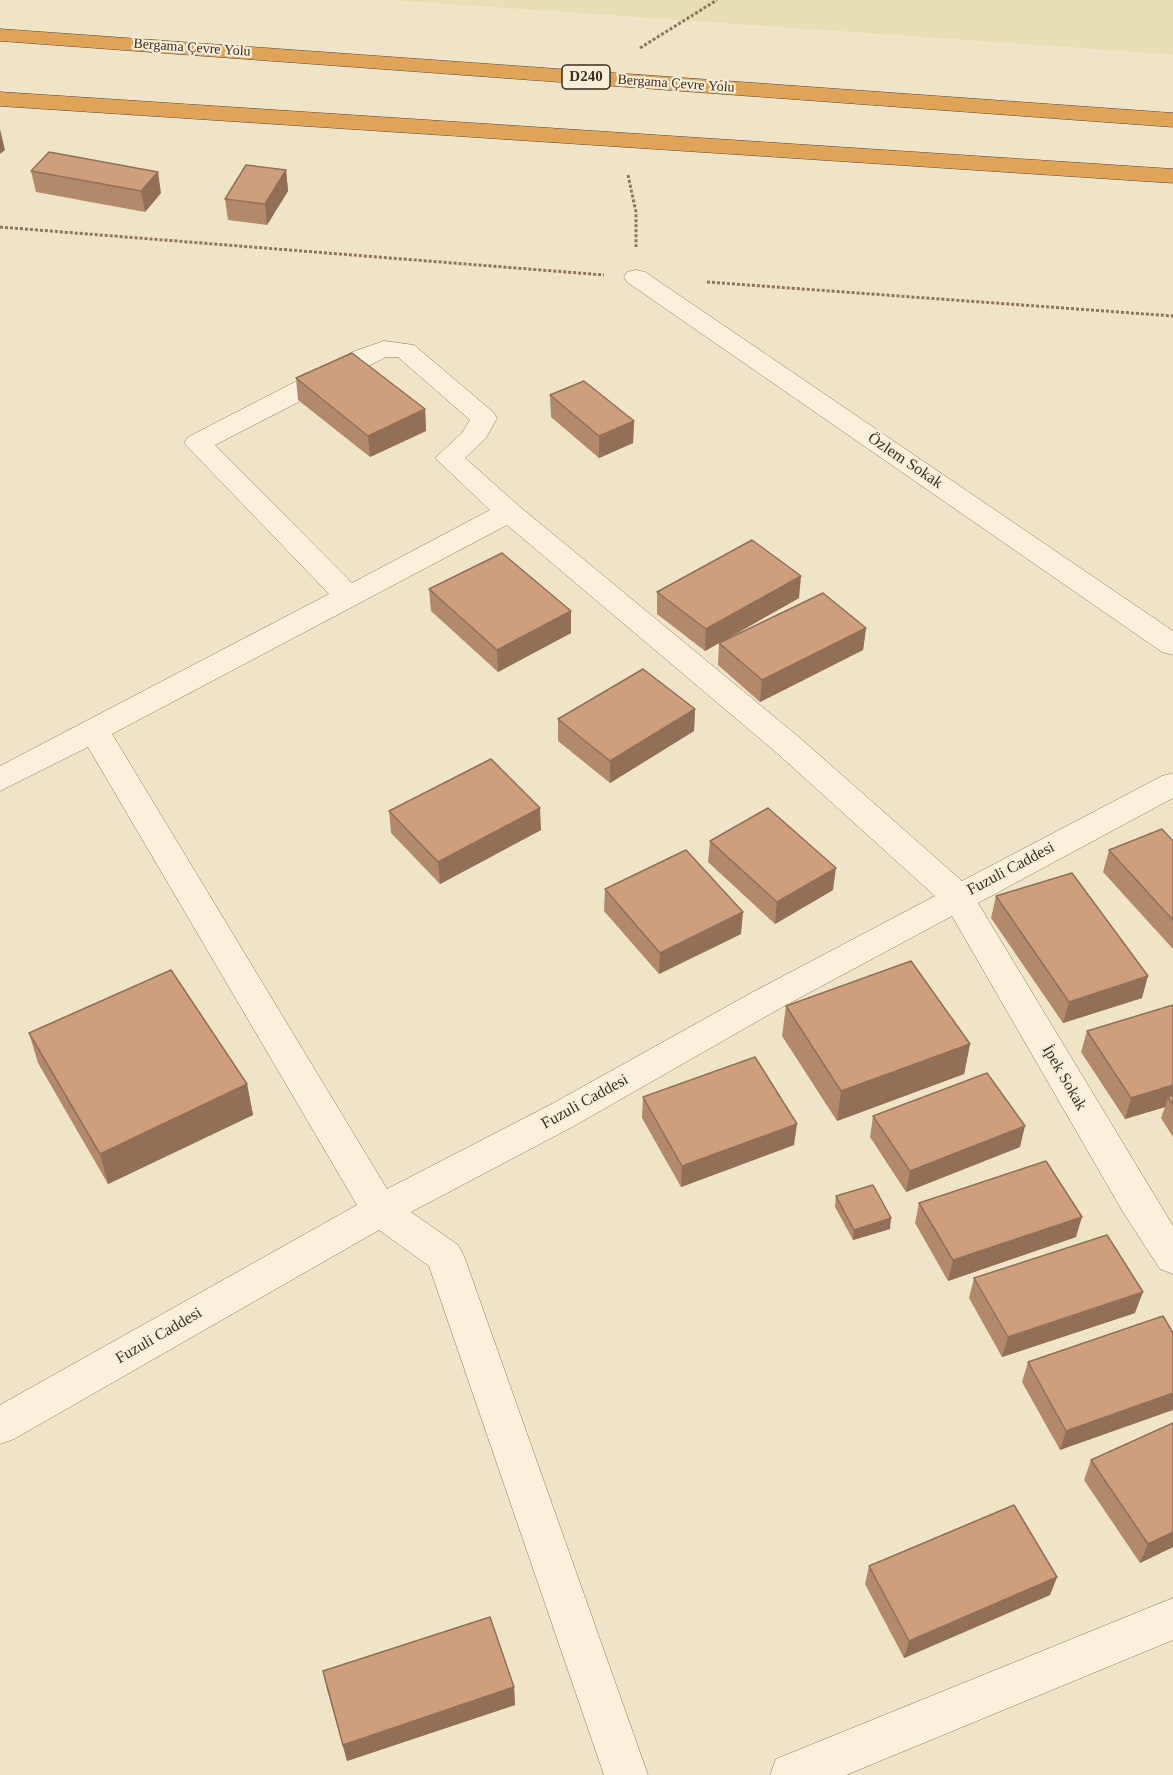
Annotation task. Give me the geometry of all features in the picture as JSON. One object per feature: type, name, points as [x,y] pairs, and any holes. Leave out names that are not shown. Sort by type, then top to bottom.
[{"type":"highway","name":"Bergama Çevre Yolu","points":[[0,34],[1173,120]]},
{"type":"highway","points":[[0,99],[1173,176]]},
{"type":"street","name":"Özlem Sokak","points":[[636,277],[1173,645]]},
{"type":"street","name":"İpek Sokak","points":[[348,596],[198,443],[364,356],[384,349],[405,351],[484,418],[472,438],[449,458],[509,512],[789,746],[958,897],[1136,1201],[1173,1258]]},
{"type":"street","points":[[0,780],[509,512]]},
{"type":"street","points":[[94,730],[380,1211],[445,1256],[626,1775]]},
{"type":"street","name":"Fuzuli Caddesi","points":[[0,1426],[380,1211],[561,1116],[765,1000],[1173,784]]},
{"type":"street","points":[[792,1775],[1173,1619]]},
{"type":"path","points":[[636,50],[717,0]]},
{"type":"path","points":[[628,176],[636,212],[636,277]]},
{"type":"path","points":[[0,227],[1173,316]]},
{"type":"shaded area","points":[[393,0],[1173,0],[1173,55],[1125,51]]},
{"type":"building","points":[[49,152],[158,172],[141,191],[31,171]]},
{"type":"building","points":[[246,165],[286,170],[265,204],[225,199]]},
{"type":"building","points":[[352,353],[425,409],[368,436],[296,378]]},
{"type":"building","points":[[584,381],[634,421],[599,436],[550,395]]},
{"type":"building","points":[[752,540],[801,576],[706,629],[657,592]]},
{"type":"building","points":[[502,553],[571,611],[497,650],[429,589]]},
{"type":"building","points":[[823,593],[866,628],[762,680],[719,643]]},
{"type":"building","points":[[643,669],[695,709],[610,761],[558,719]]},
{"type":"building","points":[[491,759],[540,808],[438,862],[389,811]]},
{"type":"building","points":[[768,808],[836,868],[777,902],[710,841]]},
{"type":"building","points":[[1162,829],[1173,841],[1173,920],[1109,850]]},
{"type":"building","points":[[686,850],[743,912],[660,953],[605,889]]},
{"type":"building","points":[[1072,873],[1148,976],[1069,1002],[996,896]]},
{"type":"building","points":[[911,961],[970,1044],[841,1091],[786,1006]]},
{"type":"building","points":[[171,970],[247,1084],[100,1154],[29,1033]]},
{"type":"building","points":[[1173,1005],[1173,1085],[1131,1098],[1087,1031]]},
{"type":"building","points":[[755,1057],[797,1124],[682,1166],[643,1097]]},
{"type":"building","points":[[987,1073],[1025,1126],[910,1171],[873,1116]]},
{"type":"building","points":[[1173,1095],[1173,1105],[1168,1097]]},
{"type":"building","points":[[1046,1161],[1082,1217],[953,1260],[919,1203]]},
{"type":"building","points":[[873,1185],[891,1218],[854,1230],[836,1196]]},
{"type":"building","points":[[1107,1235],[1143,1292],[1008,1337],[974,1278]]},
{"type":"building","points":[[1163,1316],[1173,1333],[1173,1393],[1066,1431],[1028,1362]]},
{"type":"building","points":[[1173,1423],[1173,1532],[1148,1544],[1091,1460]]},
{"type":"building","points":[[1014,1505],[1057,1577],[909,1641],[869,1566]]},
{"type":"building","points":[[490,1617],[514,1687],[343,1745],[323,1671]]}]
